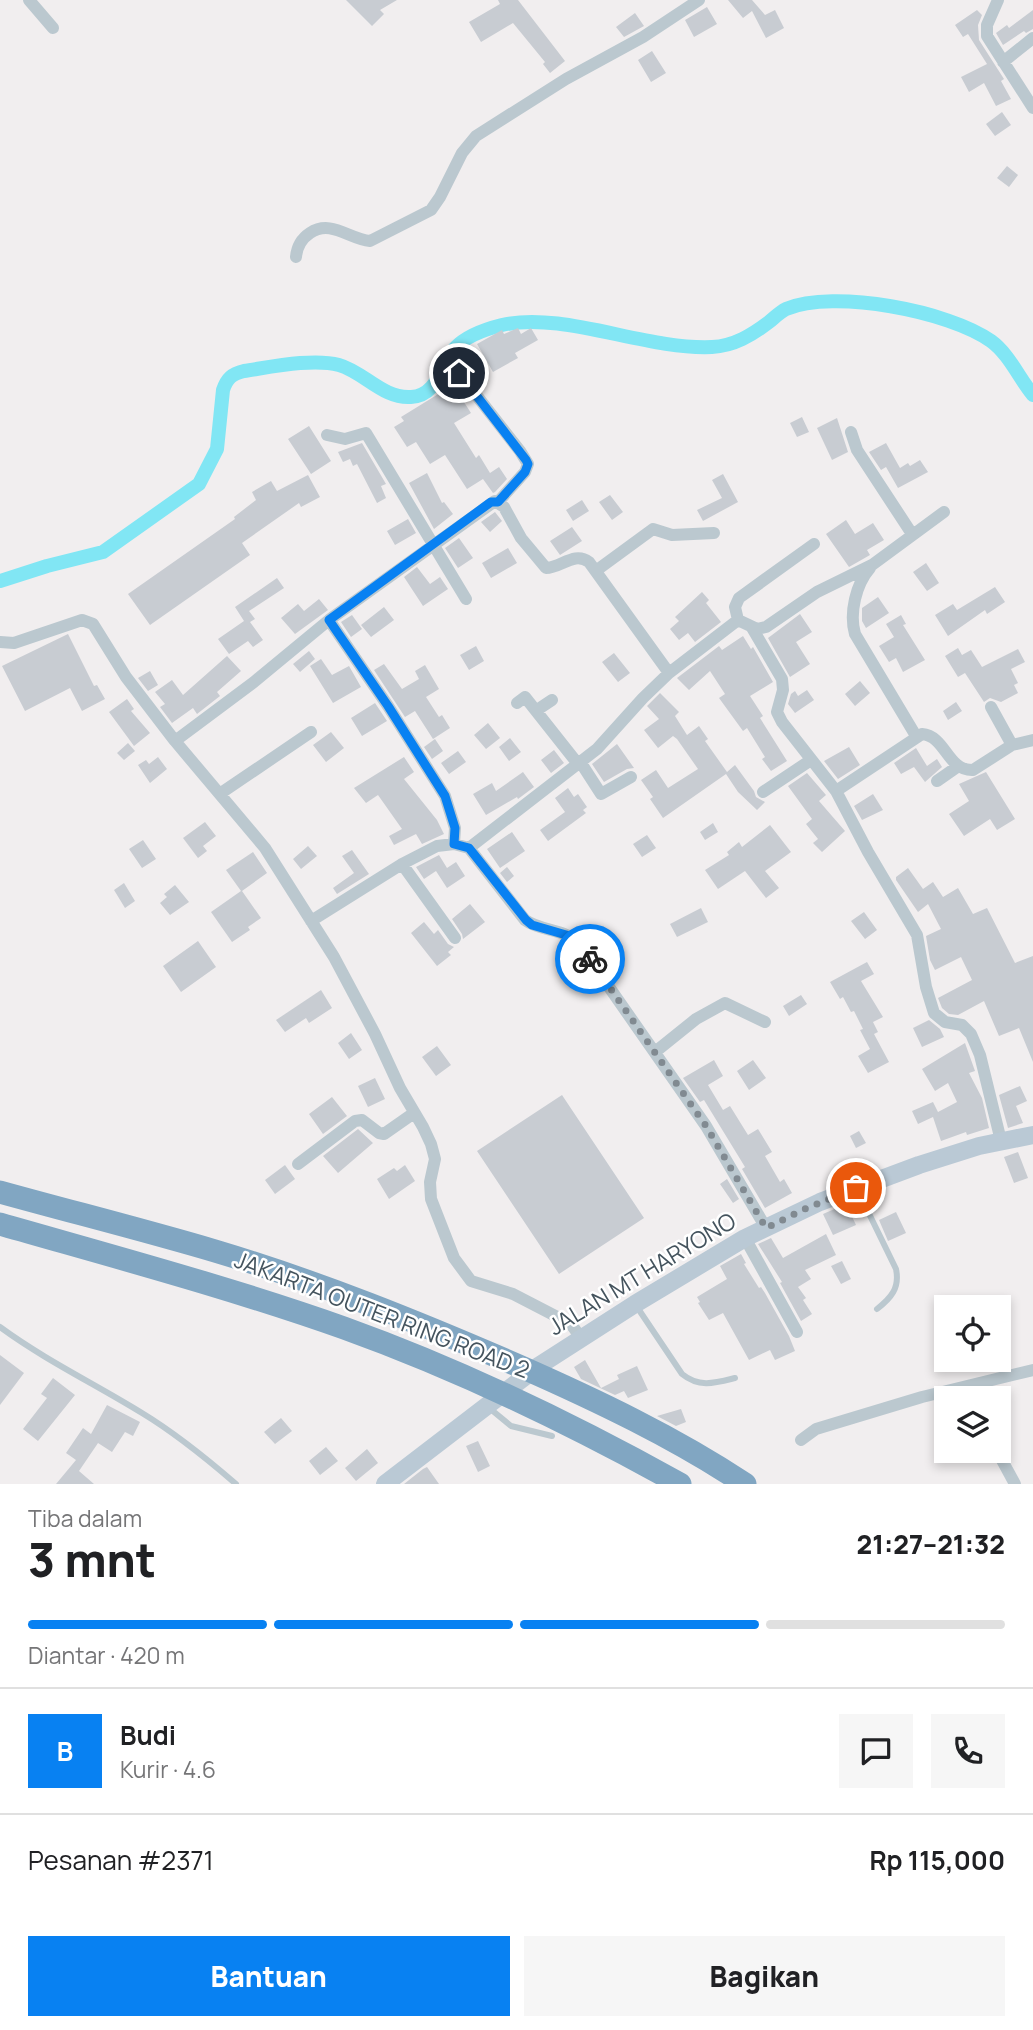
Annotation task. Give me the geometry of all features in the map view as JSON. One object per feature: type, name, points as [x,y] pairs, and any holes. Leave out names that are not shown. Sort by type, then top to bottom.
[{"type":"highway","name":"JAKARTA OUTER RING ROAD 2","points":[[0,1192],[216,1252],[350,1297],[487,1352],[579,1393],[721,1468],[745,1484]]},
{"type":"highway","name":"JAKARTA OUTER RING ROAD 2","points":[[0,1224],[213,1284],[345,1328],[442,1366],[545,1413],[680,1484]]},
{"type":"main road","name":"JALAN MT HARYONO","points":[[385,1484],[486,1406],[582,1338],[746,1238],[805,1209],[919,1165],[1001,1141],[1033,1135]]},
{"type":"street","points":[[29,0],[53,28]]},
{"type":"street","points":[[296,257],[301,240],[313,231],[333,228],[370,241],[417,218],[436,204],[462,153],[476,136],[556,85],[643,37],[699,0]]},
{"type":"street","points":[[998,0],[986,30],[987,36],[1033,108]]},
{"type":"street","points":[[1003,62],[1033,38]]},
{"type":"street","points":[[459,373],[528,464],[525,472],[498,502]]},
{"type":"street","points":[[851,432],[857,450],[912,534]]},
{"type":"street","points":[[327,435],[345,439],[366,433],[466,599]]},
{"type":"street","points":[[174,741],[329,620],[491,502],[498,502],[504,507],[533,554],[546,568],[584,558],[597,570],[668,673]]},
{"type":"street","points":[[738,620],[761,629],[817,592],[872,565],[944,512]]},
{"type":"street","points":[[597,570],[653,529],[672,535],[714,533]]},
{"type":"street","points":[[738,620],[735,607],[739,598],[814,544]]},
{"type":"street","points":[[872,565],[860,582],[852,621],[861,645],[916,737]]},
{"type":"street","points":[[0,642],[14,643],[82,620],[93,624],[126,677],[174,741],[221,793],[265,848],[334,957],[423,1126],[435,1158],[430,1182],[431,1199],[454,1258],[471,1281],[513,1294],[571,1324],[582,1338]]},
{"type":"street","points":[[329,620],[445,796],[455,828],[454,844]]},
{"type":"street","points":[[469,848],[597,750],[668,673],[738,620]]},
{"type":"street","points":[[750,626],[782,679],[783,690],[777,712],[782,722],[836,791],[917,935],[926,987],[934,1013],[945,1022],[962,1025],[971,1034],[980,1055],[1001,1141]]},
{"type":"street","points":[[517,703],[525,697],[537,710],[601,794],[631,777]]},
{"type":"street","points":[[537,710],[552,699]]},
{"type":"street","points":[[991,707],[1012,745]]},
{"type":"street","points":[[221,793],[311,732]]},
{"type":"street","points":[[836,791],[916,737],[927,734],[935,739],[957,767],[966,770],[973,770],[1012,745],[1033,740]]},
{"type":"street","points":[[763,792],[811,760]]},
{"type":"street","points":[[937,781],[957,767]]},
{"type":"street","points":[[311,921],[402,864],[437,846],[454,844],[469,848],[526,920],[532,925],[573,937],[706,1126],[766,1228]]},
{"type":"street","points":[[402,864],[454,939]]},
{"type":"street","points":[[655,1052],[696,1019],[725,1003],[765,1022]]},
{"type":"street","points":[[298,1164],[355,1121],[362,1120],[384,1134],[414,1113]]},
{"type":"street","points":[[746,1238],[797,1332]]},
{"type":"street","points":[[986,1386],[1033,1370]]},
{"type":"street","points":[[801,1440],[816,1429],[934,1400]]},
{"type":"street","points":[[1004,1463],[1015,1484]]},
{"type":"lane","points":[[856,1188],[898,1279],[889,1299],[877,1309]]},
{"type":"lane","points":[[635,1304],[682,1374],[691,1381],[703,1384],[735,1378]]},
{"type":"lane","points":[[0,1327],[168,1430],[236,1484]]},
{"type":"lane","points":[[486,1406],[511,1426],[552,1436]]},
{"type":"building","points":[[346,0],[397,0],[380,10],[384,14],[372,26]]},
{"type":"building","points":[[498,0],[518,0],[565,61],[550,73],[543,64],[545,62],[513,23],[481,42],[469,22],[500,4]]},
{"type":"building","points":[[728,0],[752,0],[765,15],[775,10],[784,28],[766,38],[752,11],[743,18]]},
{"type":"building","points":[[707,7],[717,24],[694,37],[685,20]]},
{"type":"building","points":[[977,10],[982,15],[978,25],[979,40],[1004,79],[1001,81],[1011,99],[996,106],[984,83],[969,92],[961,77],[987,64],[968,34],[963,37],[955,25]]},
{"type":"building","points":[[1033,10],[1033,29],[1026,33],[1024,31],[1003,45],[996,33],[1007,25],[1009,28]]},
{"type":"building","points":[[635,13],[644,26],[624,37],[616,27]]},
{"type":"building","points":[[652,51],[666,73],[651,82],[638,60]]},
{"type":"building","points":[[1002,112],[1011,125],[995,136],[986,124]]},
{"type":"building","points":[[1007,166],[1018,175],[1009,187],[997,178]]},
{"type":"building","points":[[518,328],[521,334],[531,328],[538,340],[515,353],[518,358],[493,372],[477,344],[502,330],[504,334]]},
{"type":"building","points":[[453,385],[471,413],[454,423],[476,458],[479,455],[490,473],[499,467],[507,479],[493,493],[483,479],[467,489],[445,455],[430,464],[416,442],[407,447],[394,427],[404,421],[401,417]]},
{"type":"building","points":[[802,417],[809,432],[797,437],[790,423]]},
{"type":"building","points":[[837,418],[848,452],[832,460],[817,428]]},
{"type":"building","points":[[309,426],[331,461],[311,474],[288,439]]},
{"type":"building","points":[[362,443],[386,484],[381,486],[386,498],[377,503],[357,464],[353,466],[350,459],[343,462],[338,452]]},
{"type":"building","points":[[886,443],[900,468],[920,460],[928,472],[898,488],[886,467],[881,470],[869,452]]},
{"type":"building","points":[[427,473],[442,503],[444,502],[453,514],[434,529],[409,483]]},
{"type":"building","points":[[723,474],[738,502],[703,521],[697,510],[722,498],[712,480]]},
{"type":"building","points":[[308,475],[320,497],[301,507],[299,503],[242,543],[250,555],[150,625],[128,594],[235,519],[234,517],[256,500],[252,492],[271,481],[277,491]]},
{"type":"building","points":[[610,495],[623,512],[612,520],[599,502]]},
{"type":"building","points":[[582,500],[589,511],[573,521],[566,510]]},
{"type":"building","points":[[495,512],[502,521],[490,532],[481,522]]},
{"type":"building","points":[[408,519],[416,533],[395,545],[387,531]]},
{"type":"building","points":[[846,520],[855,534],[873,523],[884,540],[867,550],[870,555],[849,567],[826,534]]},
{"type":"building","points":[[572,527],[582,541],[560,555],[550,541]]},
{"type":"building","points":[[459,538],[473,558],[458,568],[445,548]]},
{"type":"building","points":[[508,548],[517,563],[491,578],[482,563]]},
{"type":"building","points":[[926,563],[939,583],[927,591],[913,572]]},
{"type":"building","points":[[417,567],[430,584],[440,577],[448,589],[423,606],[404,577]]},
{"type":"building","points":[[277,578],[284,588],[249,611],[255,619],[250,622],[263,640],[253,647],[248,641],[229,654],[218,639],[244,621],[235,607]]},
{"type":"building","points":[[995,587],[1005,602],[987,614],[985,610],[948,636],[935,615],[953,604],[957,610]]},
{"type":"building","points":[[702,592],[709,600],[706,603],[721,622],[695,642],[688,633],[679,640],[670,629],[679,621],[675,617]]},
{"type":"building","points":[[878,597],[889,613],[866,628],[862,621],[862,608]]},
{"type":"building","points":[[319,599],[328,610],[295,634],[281,618],[298,604],[304,611]]},
{"type":"building","points":[[384,607],[394,620],[371,637],[361,625]]},
{"type":"building","points":[[800,614],[812,632],[796,642],[810,664],[790,677],[768,638]]},
{"type":"building","points":[[352,615],[362,629],[351,637],[341,622]]},
{"type":"building","points":[[901,615],[906,624],[903,625],[925,660],[903,672],[896,658],[889,662],[879,646],[894,637],[886,624]]},
{"type":"building","points":[[68,634],[94,686],[97,685],[105,699],[82,711],[70,688],[25,711],[2,666]]},
{"type":"building","points":[[743,636],[751,649],[753,647],[773,682],[750,696],[763,716],[760,718],[787,761],[771,771],[747,728],[743,731],[719,698],[725,694],[710,671],[689,690],[677,678],[719,646],[722,650]]},
{"type":"building","points":[[476,646],[484,661],[469,670],[460,655]]},
{"type":"building","points":[[958,648],[962,655],[971,650],[982,667],[1018,649],[1025,662],[1011,669],[1018,683],[1014,685],[1018,693],[1001,702],[990,698],[984,702],[965,673],[958,677],[945,656]]},
{"type":"building","points":[[309,651],[315,659],[300,672],[293,664]]},
{"type":"building","points":[[614,653],[630,673],[618,682],[602,662]]},
{"type":"building","points":[[227,656],[241,671],[217,692],[220,696],[197,714],[193,708],[172,723],[160,707],[165,704],[155,692],[172,680],[183,695]]},
{"type":"building","points":[[321,659],[332,675],[349,666],[361,687],[333,703],[310,666]]},
{"type":"building","points":[[384,664],[402,689],[419,679],[415,671],[425,665],[439,689],[426,697],[450,728],[433,739],[415,711],[405,717],[374,670]]},
{"type":"building","points":[[150,671],[158,685],[148,691],[138,678]]},
{"type":"building","points":[[860,681],[870,693],[855,706],[845,694]]},
{"type":"building","points":[[807,690],[814,700],[795,713],[788,704],[791,694],[795,691],[798,696]]},
{"type":"building","points":[[660,693],[679,712],[675,716],[687,735],[699,726],[708,739],[705,741],[727,772],[735,765],[756,797],[765,802],[757,810],[738,792],[726,774],[663,818],[641,780],[656,770],[668,788],[698,769],[673,736],[658,748],[644,730],[659,719],[647,706]]},
{"type":"building","points":[[127,699],[134,709],[131,711],[150,733],[134,746],[109,712]]},
{"type":"building","points":[[956,702],[962,711],[948,720],[943,711]]},
{"type":"building","points":[[375,703],[387,721],[362,736],[351,718]]},
{"type":"building","points":[[488,723],[500,738],[486,749],[474,735]]},
{"type":"building","points":[[331,732],[344,748],[326,762],[313,745]]},
{"type":"building","points":[[510,738],[521,752],[509,761],[499,747]]},
{"type":"building","points":[[435,739],[443,751],[432,759],[424,747]]},
{"type":"building","points":[[128,743],[135,751],[124,760],[117,753]]},
{"type":"building","points":[[617,744],[634,768],[604,782],[592,764]]},
{"type":"building","points":[[849,747],[860,765],[838,779],[824,761]]},
{"type":"building","points":[[916,748],[927,766],[937,759],[942,767],[925,782],[914,767],[901,774],[894,763]]},
{"type":"building","points":[[554,750],[564,763],[551,773],[541,760]]},
{"type":"building","points":[[458,751],[466,762],[449,774],[441,763]]},
{"type":"building","points":[[158,757],[167,769],[150,783],[138,765],[146,760],[149,764]]},
{"type":"building","points":[[404,757],[414,772],[404,779],[437,820],[444,834],[422,844],[416,834],[394,845],[389,836],[402,829],[378,795],[366,803],[354,788]]},
{"type":"building","points":[[523,772],[534,787],[518,799],[517,797],[486,815],[473,794],[492,783],[496,791]]},
{"type":"building","points":[[986,772],[1015,819],[997,830],[990,819],[964,836],[949,814],[969,801],[959,784]]},
{"type":"building","points":[[807,773],[826,795],[819,801],[845,831],[822,852],[813,843],[818,839],[806,824],[812,819],[788,786]]},
{"type":"building","points":[[568,788],[574,797],[578,794],[587,807],[583,810],[586,813],[548,841],[540,830],[565,812],[555,798]]},
{"type":"building","points":[[873,794],[883,810],[862,820],[854,806]]},
{"type":"building","points":[[205,822],[216,836],[203,846],[207,851],[198,858],[183,838]]},
{"type":"building","points":[[713,823],[718,832],[705,840],[700,832]]},
{"type":"building","points":[[770,825],[791,852],[765,871],[779,888],[766,898],[745,871],[718,889],[705,870],[729,855],[727,852],[739,842],[742,847]]},
{"type":"building","points":[[512,832],[525,851],[500,868],[487,849]]},
{"type":"building","points":[[647,835],[656,848],[642,857],[633,844]]},
{"type":"building","points":[[143,840],[156,859],[142,868],[129,849]]},
{"type":"building","points":[[308,846],[317,856],[301,869],[293,859]]},
{"type":"building","points":[[352,850],[369,874],[337,894],[333,888],[354,873],[342,856]]},
{"type":"building","points":[[253,852],[267,873],[242,891],[261,918],[248,927],[250,930],[232,942],[211,912],[241,891],[226,870]]},
{"type":"building","points":[[439,855],[447,868],[456,862],[465,876],[447,888],[436,871],[424,879],[416,867]]},
{"type":"building","points":[[507,867],[514,876],[507,882],[500,873]]},
{"type":"building","points":[[908,868],[923,889],[933,882],[943,897],[958,888],[973,914],[987,908],[1015,963],[1033,956],[1033,1062],[1019,1028],[999,1036],[984,1001],[958,1015],[949,1014],[942,1008],[938,998],[972,980],[961,957],[935,970],[930,960],[926,936],[941,929],[928,904],[918,912],[896,880],[896,877]]},
{"type":"building","points":[[124,883],[135,901],[125,908],[114,890]]},
{"type":"building","points":[[175,885],[189,902],[170,915],[160,903],[167,897],[164,894]]},
{"type":"building","points":[[470,904],[485,922],[463,939],[452,919]]},
{"type":"building","points":[[701,908],[708,922],[677,937],[670,924]]},
{"type":"building","points":[[864,912],[877,930],[865,939],[851,921]]},
{"type":"building","points":[[424,922],[434,934],[438,930],[448,944],[454,947],[448,952],[451,955],[437,966],[411,933]]},
{"type":"building","points":[[198,941],[216,967],[181,992],[163,966]]},
{"type":"building","points":[[867,962],[874,974],[861,981],[883,1017],[873,1022],[878,1032],[874,1034],[889,1062],[868,1073],[858,1056],[870,1049],[860,1030],[863,1029],[854,1011],[851,1012],[843,997],[840,999],[830,982]]},
{"type":"building","points":[[321,990],[332,1008],[309,1023],[306,1018],[285,1032],[276,1020]]},
{"type":"building","points":[[801,995],[807,1004],[789,1016],[783,1006]]},
{"type":"building","points":[[929,1020],[940,1029],[944,1037],[922,1047],[913,1028]]},
{"type":"building","points":[[351,1033],[362,1050],[349,1059],[338,1043]]},
{"type":"building","points":[[965,1043],[975,1071],[969,1073],[982,1098],[989,1128],[967,1135],[966,1132],[941,1141],[933,1117],[918,1124],[912,1111],[933,1102],[938,1112],[957,1102],[948,1083],[935,1091],[922,1069]]},
{"type":"building","points":[[437,1046],[451,1065],[436,1076],[422,1057]]},
{"type":"building","points":[[714,1060],[723,1076],[708,1085],[723,1110],[730,1106],[748,1135],[758,1129],[772,1152],[765,1156],[780,1182],[784,1179],[792,1193],[765,1208],[742,1169],[745,1167],[704,1100],[700,1102],[683,1078]]},
{"type":"building","points":[[753,1060],[766,1078],[749,1090],[737,1071]]},
{"type":"building","points":[[375,1078],[385,1099],[368,1107],[358,1086]]},
{"type":"building","points":[[1020,1086],[1027,1101],[1016,1106],[1023,1123],[1008,1128],[999,1095]]},
{"type":"building","points":[[562,1095],[644,1218],[559,1274],[477,1151]]},
{"type":"building","points":[[332,1097],[347,1116],[323,1134],[309,1114]]},
{"type":"building","points":[[358,1129],[373,1143],[338,1173],[323,1156]]},
{"type":"building","points":[[859,1131],[866,1143],[856,1148],[850,1136]]},
{"type":"building","points":[[1018,1152],[1028,1178],[1014,1183],[1004,1157]]},
{"type":"building","points":[[285,1165],[295,1179],[275,1194],[265,1180]]},
{"type":"building","points":[[405,1165],[415,1181],[389,1199],[377,1179],[394,1168],[397,1171]]},
{"type":"building","points":[[727,1179],[739,1199],[733,1203],[720,1184]]},
{"type":"building","points":[[846,1204],[856,1225],[833,1235],[823,1214]]},
{"type":"building","points":[[896,1212],[906,1233],[888,1241],[879,1220]]},
{"type":"building","points":[[826,1234],[836,1255],[805,1270],[811,1279],[798,1287],[812,1314],[801,1321],[780,1283],[782,1282],[758,1244],[771,1238],[783,1258]]},
{"type":"building","points":[[741,1254],[746,1263],[744,1264],[765,1293],[795,1351],[775,1360],[770,1350],[749,1360],[723,1313],[709,1320],[698,1303],[700,1302],[697,1297],[727,1279],[720,1266]]},
{"type":"building","points":[[842,1261],[851,1279],[841,1284],[831,1266]]},
{"type":"building","points":[[0,1355],[24,1373],[0,1405]]},
{"type":"building","points":[[585,1360],[601,1388],[619,1379],[617,1375],[637,1366],[648,1390],[628,1398],[624,1391],[615,1395],[581,1379],[574,1367]]},
{"type":"building","points":[[53,1378],[75,1395],[38,1441],[23,1429],[47,1398],[41,1394]]},
{"type":"building","points":[[107,1405],[140,1422],[133,1436],[125,1432],[112,1452],[98,1443],[79,1471],[94,1484],[56,1484],[76,1460],[66,1453],[83,1428],[91,1434]]},
{"type":"building","points":[[681,1409],[686,1422],[676,1426],[657,1416]]},
{"type":"building","points":[[281,1418],[292,1431],[275,1444],[264,1432]]},
{"type":"building","points":[[478,1441],[490,1466],[478,1472],[466,1446]]},
{"type":"building","points":[[326,1447],[338,1461],[320,1475],[309,1461]]},
{"type":"building","points":[[367,1449],[378,1463],[356,1481],[345,1468]]},
{"type":"building","points":[[427,1467],[439,1484],[404,1484],[423,1469]]},
{"type":"waterway","points":[[0,581],[103,552],[199,484],[217,449],[223,390],[230,377],[244,371],[292,364],[329,363],[348,368],[391,394],[411,397],[420,395],[433,385],[450,355],[465,340],[502,325],[552,323],[660,343],[712,347],[742,339],[786,309],[807,303],[832,301],[861,302],[920,312],[972,330],[997,346],[1033,395]]},
{"type":"way so far","points":[[590,959],[706,1126],[766,1228],[856,1188]]},
{"type":"route","points":[[459,373],[526,460],[528,464],[525,472],[498,502],[491,502],[329,620],[445,796],[451,808],[455,828],[454,844],[469,848],[520,915],[532,925],[573,937],[590,959]]}]
